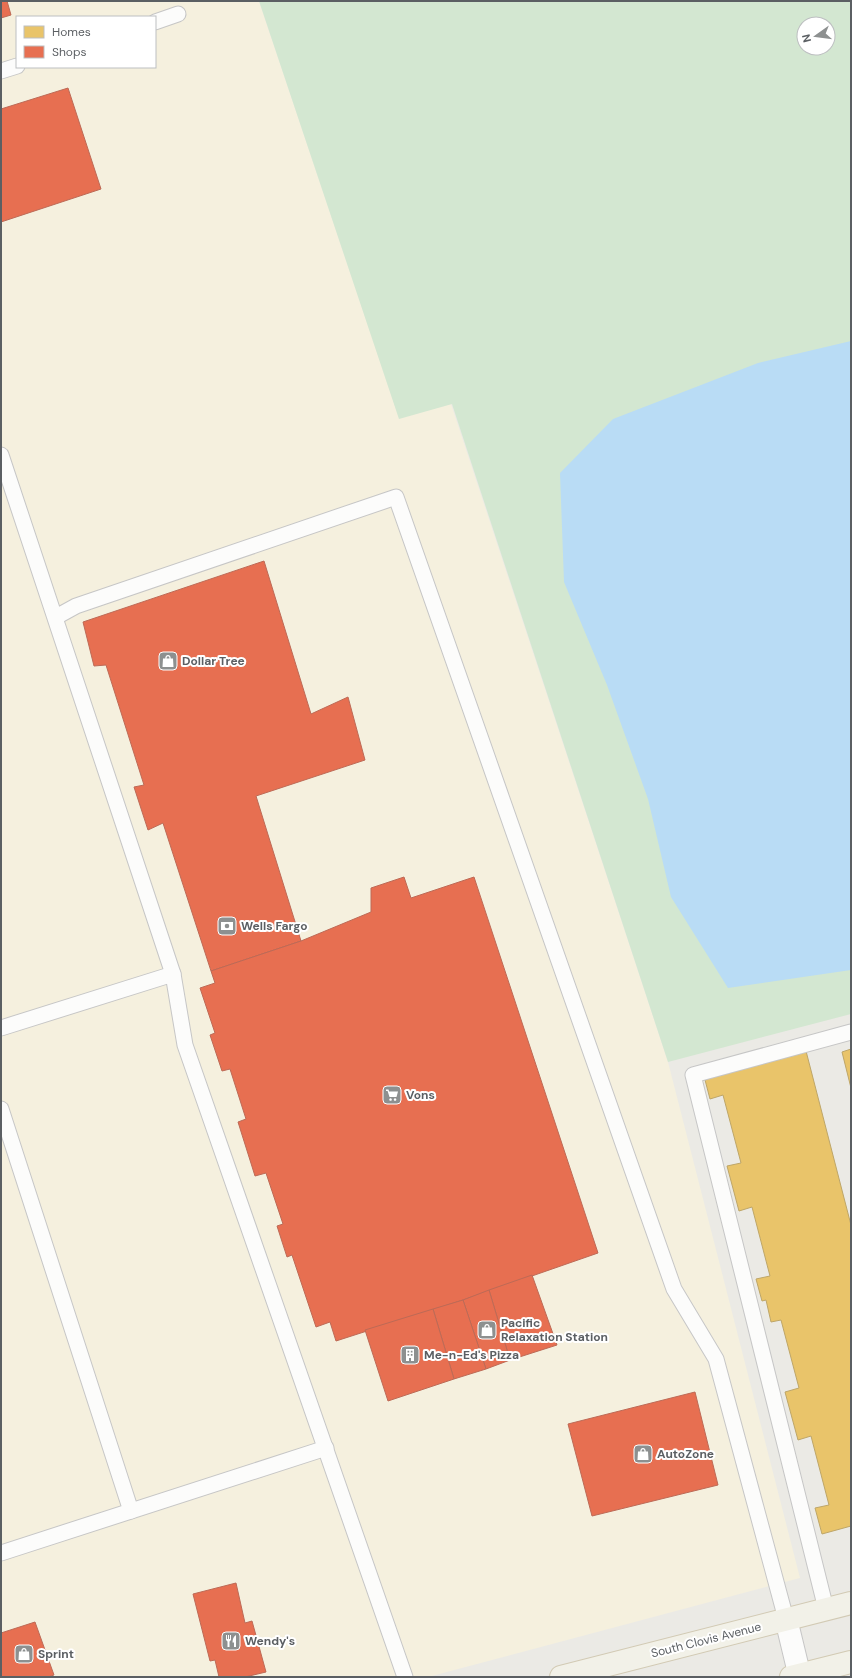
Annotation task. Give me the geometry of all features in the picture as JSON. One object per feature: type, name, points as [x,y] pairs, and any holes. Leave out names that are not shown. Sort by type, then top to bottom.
[{"type":"main road","name":"South Clovis Avenue","points":[[561,1677],[851,1603]]},
{"type":"main road","points":[[797,1676],[851,1662]]},
{"type":"street","points":[[786,1619],[797,1676]]},
{"type":"lane","points":[[156,22],[178,14]]},
{"type":"lane","points":[[1,71],[16,66]]},
{"type":"lane","points":[[1,455],[7,495],[56,617],[173,974],[184,1045],[406,1677]]},
{"type":"lane","points":[[56,617],[76,606],[396,497],[674,1289],[716,1360],[786,1619]]},
{"type":"lane","points":[[1,1028],[173,974]]},
{"type":"lane","points":[[826,1609],[693,1075],[851,1032]]},
{"type":"lane","points":[[1,1109],[131,1511]]},
{"type":"lane","points":[[1,1553],[326,1448]]},
{"type":"shaded area","points":[[1,1],[259,1],[399,418],[451,404],[668,1062],[800,1578],[428,1677],[1,1677]]},
{"type":"green space","points":[[259,1],[851,1],[851,1014],[668,1062],[452,404],[399,419]]},
{"type":"water","points":[[851,341],[851,970],[728,988],[671,897],[648,799],[607,685],[564,582],[560,473],[613,419],[758,363]]},
{"type":"building: Homes","points":[[851,1049],[851,1088],[842,1052]]},
{"type":"building: Homes","points":[[806,1051],[851,1225],[851,1526],[822,1534],[815,1508],[829,1505],[811,1436],[798,1440],[785,1392],[799,1388],[781,1320],[771,1322],[766,1300],[762,1301],[756,1279],[770,1276],[752,1207],[739,1211],[727,1166],[741,1163],[723,1095],[710,1099],[704,1076]]},
{"type":"building: Shops","points":[[1,1],[7,1],[11,15],[1,18]]},
{"type":"building: Shops","points":[[68,88],[101,189],[1,222],[1,109]]},
{"type":"building: Shops","points":[[264,561],[311,714],[348,697],[365,760],[256,796],[301,941],[211,971],[163,823],[148,830],[134,787],[144,785],[106,665],[94,666],[83,622]]},
{"type":"building: Shops","name":"Vons","points":[[404,877],[411,898],[474,877],[598,1253],[463,1300],[336,1341],[330,1322],[316,1327],[292,1255],[287,1257],[277,1226],[283,1224],[266,1173],[255,1176],[238,1122],[246,1119],[230,1069],[222,1071],[210,1035],[215,1033],[200,988],[215,983],[211,971],[301,941],[371,912],[371,888]]},
{"type":"building: Shops","points":[[532,1275],[557,1345],[510,1360],[489,1290]]},
{"type":"building: Shops","name":"Pacific Relaxation Station","points":[[489,1290],[510,1360],[486,1369],[463,1300]]},
{"type":"building: Shops","points":[[463,1300],[486,1369],[454,1379],[433,1309]]},
{"type":"building: Shops","name":"Me-n-Ed's Pizza","points":[[433,1309],[454,1379],[388,1401],[365,1330]]},
{"type":"building: Shops","name":"AutoZone","points":[[695,1392],[718,1485],[592,1516],[568,1424]]},
{"type":"building: Shops","name":"Wendy's","points":[[236,1583],[245,1623],[252,1621],[266,1672],[245,1677],[219,1677],[215,1660],[210,1661],[193,1594]]},
{"type":"building: Shops","name":"Sprint","points":[[35,1622],[54,1675],[48,1677],[1,1677],[1,1633]]},
{"type":"place","name":"Dollar Tree","points":[[168,661]]},
{"type":"place","name":"Wells Fargo","points":[[227,926]]},
{"type":"place","name":"Vons","points":[[392,1095]]},
{"type":"place","name":"Pacific Relaxation Station","points":[[487,1330]]},
{"type":"place","name":"Me-n-Ed's Pizza","points":[[410,1355]]},
{"type":"place","name":"AutoZone","points":[[643,1454]]},
{"type":"place","name":"Wendy's","points":[[231,1641]]},
{"type":"place","name":"Sprint","points":[[24,1654]]}]
